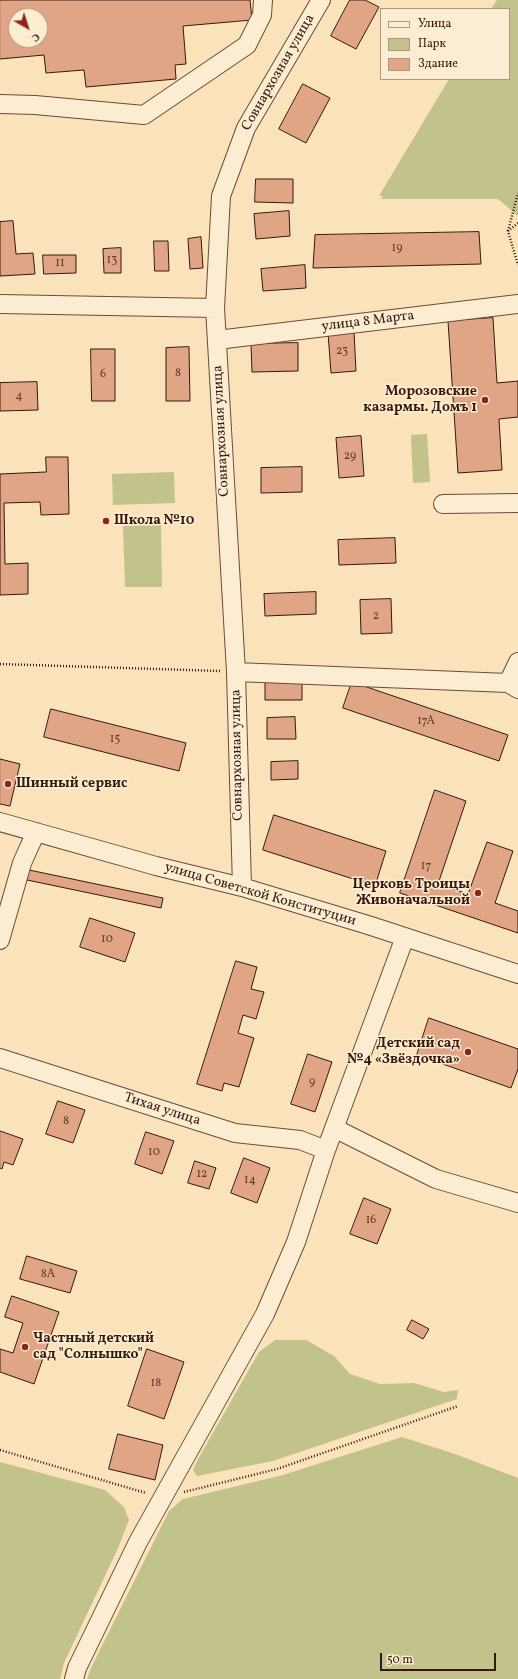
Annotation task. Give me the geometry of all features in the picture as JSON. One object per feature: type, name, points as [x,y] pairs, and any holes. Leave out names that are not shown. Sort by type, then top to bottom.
[{"type":"street","points":[[0,104],[35,105],[144,115],[247,44],[262,14],[263,0]]},
{"type":"street","name":"Совнархозная улица","points":[[242,887],[236,672],[215,308],[221,196],[246,128],[321,0]]},
{"type":"street","points":[[0,304],[215,308]]},
{"type":"street","name":"улица 8 Марта","points":[[217,340],[518,304]]},
{"type":"street","points":[[443,504],[518,503]]},
{"type":"street","points":[[236,672],[513,686],[518,662]]},
{"type":"street","name":"улица Советской Конституции","points":[[0,822],[156,866],[242,887],[405,937],[518,974]]},
{"type":"street","points":[[0,940],[22,863],[36,832]]},
{"type":"street","points":[[74,1679],[77,1668],[138,1542],[265,1314],[296,1242],[326,1150],[405,937]]},
{"type":"street","name":"Тихая улица","points":[[0,1058],[235,1133],[300,1140],[326,1150]]},
{"type":"street","points":[[334,1128],[436,1179],[518,1203]]},
{"type":"path","points":[[518,193],[508,231],[517,256],[518,265]]},
{"type":"path","points":[[508,231],[518,223]]},
{"type":"path","points":[[0,664],[236,672]]},
{"type":"path","points":[[0,1450],[163,1498],[277,1469],[458,1406]]},
{"type":"green space","points":[[497,0],[518,0],[518,216],[498,199],[381,199],[383,196],[379,196],[448,80],[510,80],[510,8],[492,8]]},
{"type":"green space","points":[[427,434],[430,482],[413,483],[411,435]]},
{"type":"green space","points":[[174,472],[175,503],[113,505],[112,474]]},
{"type":"green space","points":[[161,525],[162,587],[125,587],[123,526]]},
{"type":"green space","points":[[275,1340],[306,1340],[334,1356],[350,1374],[380,1384],[414,1383],[444,1392],[458,1390],[457,1399],[273,1461],[197,1476],[193,1470],[198,1459],[259,1352]]},
{"type":"green space","points":[[402,1437],[458,1455],[518,1478],[518,1679],[87,1679],[90,1670],[169,1511],[183,1499],[283,1475]]},
{"type":"green space","points":[[0,1462],[105,1490],[124,1507],[129,1520],[119,1546],[64,1663],[60,1679],[0,1679]]},
{"type":"building","points":[[0,0],[250,0],[252,20],[183,26],[186,64],[175,65],[176,79],[86,87],[84,70],[46,73],[44,55],[0,59]]},
{"type":"building","points":[[350,0],[365,0],[379,7],[356,49],[331,36]]},
{"type":"building","points":[[303,84],[330,98],[306,143],[279,129]]},
{"type":"building","points":[[256,179],[293,179],[293,203],[255,202]]},
{"type":"building","points":[[289,211],[290,236],[256,239],[254,214]]},
{"type":"building","points":[[13,221],[16,254],[33,253],[35,274],[0,276],[0,222]]},
{"type":"building","points":[[479,232],[481,264],[313,268],[315,235]]},
{"type":"building","points":[[201,237],[203,268],[190,269],[188,239]]},
{"type":"building","points":[[154,241],[168,241],[169,271],[155,271]]},
{"type":"building","points":[[121,248],[121,273],[104,273],[103,249]]},
{"type":"building","points":[[43,255],[76,255],[76,273],[44,274]]},
{"type":"building","points":[[305,265],[306,288],[263,291],[261,269]]},
{"type":"building","name":"Морозовские казармы. Домъ 1","points":[[493,318],[497,383],[518,381],[518,417],[499,419],[502,470],[458,473],[448,321]]},
{"type":"building","points":[[354,332],[356,371],[331,373],[328,333]]},
{"type":"building","points":[[298,343],[298,371],[252,372],[251,344]]},
{"type":"building","points":[[189,347],[190,401],[166,401],[166,348]]},
{"type":"building","points":[[91,349],[115,349],[115,401],[92,401]]},
{"type":"building","points":[[37,382],[38,410],[0,411],[0,383]]},
{"type":"building","points":[[361,436],[364,476],[339,478],[336,438]]},
{"type":"building","points":[[46,457],[68,457],[69,514],[41,515],[40,502],[4,503],[5,564],[28,563],[28,594],[0,595],[0,474],[46,472]]},
{"type":"building","points":[[302,467],[302,492],[261,493],[261,468]]},
{"type":"building","points":[[395,538],[396,563],[339,565],[338,540]]},
{"type":"building","points":[[316,592],[316,614],[265,616],[264,594]]},
{"type":"building","points":[[391,599],[392,633],[361,634],[360,600]]},
{"type":"building","points":[[302,676],[302,700],[265,700],[265,677]]},
{"type":"building","points":[[352,682],[508,735],[499,761],[343,708]]},
{"type":"building","points":[[51,709],[186,743],[179,771],[44,737]]},
{"type":"building","points":[[295,717],[296,739],[267,739],[267,718]]},
{"type":"building","name":"Шинный сервис","points":[[0,759],[20,764],[10,806],[0,804]]},
{"type":"building","points":[[298,761],[298,779],[271,780],[271,762]]},
{"type":"building","points":[[435,790],[466,801],[438,884],[468,894],[487,842],[513,851],[495,903],[518,911],[518,933],[400,893]]},
{"type":"building","points":[[274,815],[386,851],[375,886],[263,850]]},
{"type":"building","points":[[29,870],[163,898],[161,908],[27,880]]},
{"type":"building","points":[[90,918],[135,933],[125,962],[80,947]]},
{"type":"building","points":[[236,961],[257,967],[251,989],[264,992],[256,1019],[243,1015],[238,1033],[254,1038],[239,1087],[224,1083],[222,1091],[197,1084]]},
{"type":"building","name":"Детский сад №4 «Звёздочка»","points":[[429,1018],[518,1049],[518,1069],[511,1088],[417,1055]]},
{"type":"building","points":[[308,1054],[332,1062],[315,1112],[291,1104]]},
{"type":"building","points":[[58,1101],[85,1110],[73,1143],[46,1134]]},
{"type":"building","points":[[0,1131],[23,1139],[13,1165],[4,1162],[2,1169],[0,1168]]},
{"type":"building","points":[[146,1132],[174,1141],[162,1174],[135,1164]]},
{"type":"building","points":[[244,1158],[270,1168],[257,1203],[231,1193]]},
{"type":"building","points":[[195,1161],[216,1168],[209,1189],[188,1183]]},
{"type":"building","points":[[364,1198],[391,1209],[377,1244],[350,1234]]},
{"type":"building","points":[[27,1256],[77,1271],[70,1293],[20,1279]]},
{"type":"building","name":"Частный детский сад \"Солнышко\"","points":[[12,1296],[59,1312],[34,1384],[0,1372],[0,1349],[13,1353],[23,1323],[5,1317]]},
{"type":"building","points":[[412,1320],[429,1329],[423,1339],[407,1330]]},
{"type":"building","points":[[147,1349],[184,1362],[164,1419],[128,1406]]},
{"type":"building","points":[[118,1434],[163,1445],[155,1480],[109,1469]]},
{"type":"place","name":"Морозовские казармы. Домъ 1","points":[[485,400]]},
{"type":"place","name":"Школа №10","points":[[106,521]]},
{"type":"place","name":"Шинный сервис","points":[[8,784]]},
{"type":"place","name":"Церковь Троицы Живоначальной","points":[[478,893]]},
{"type":"place","name":"Детский сад №4 «Звёздочка»","points":[[468,1052]]},
{"type":"place","name":"Частный детский сад \"Солнышко\"","points":[[25,1347]]}]
